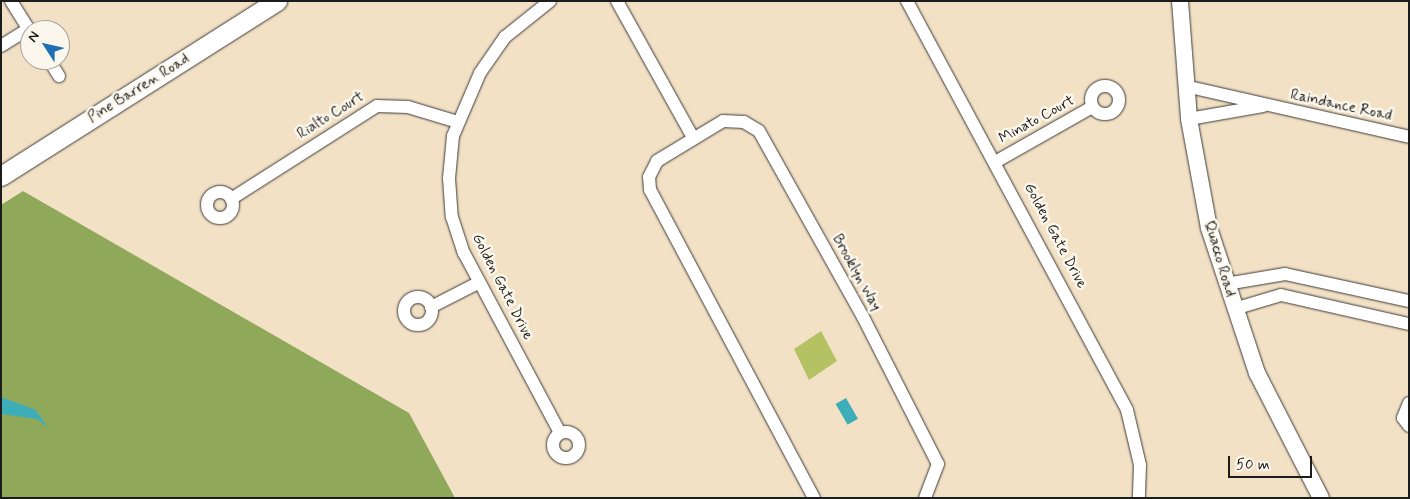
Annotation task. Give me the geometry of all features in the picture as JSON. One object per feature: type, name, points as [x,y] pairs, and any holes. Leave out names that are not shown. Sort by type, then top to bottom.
[{"type":"main road","name":"Pine Barren Road","points":[[4,170],[277,1]]},
{"type":"street","points":[[12,1],[23,20]]},
{"type":"street","name":"Golden Gate Drive","points":[[550,1],[493,52],[458,122],[449,178],[452,217],[478,283],[560,433]]},
{"type":"street","points":[[617,1],[692,136]]},
{"type":"street","name":"Golden Gate Drive","points":[[907,1],[997,161],[1127,410],[1140,464],[1139,498]]},
{"type":"street","name":"Quacco Road","points":[[1180,1],[1189,119],[1205,209],[1226,284],[1276,415],[1321,498]]},
{"type":"street","points":[[1,46],[20,35]]},
{"type":"street","points":[[55,70],[59,76]]},
{"type":"street","name":"Raindance Road","points":[[1185,86],[1265,106],[1409,137]]},
{"type":"street","name":"Rialto Court","points":[[231,199],[377,106],[408,107],[458,122]]},
{"type":"street","name":"Raindance Road","points":[[1189,119],[1265,106]]},
{"type":"street","name":"Minato Court","points":[[997,161],[1092,107]]},
{"type":"street","name":"Brooklyn Way","points":[[814,498],[650,190],[649,177],[657,161],[692,136],[723,122],[744,122],[759,131],[938,464],[925,498]]},
{"type":"street","points":[[1226,284],[1285,274],[1409,301]]},
{"type":"street","points":[[431,307],[478,283]]},
{"type":"street","points":[[1234,309],[1281,295],[1409,324]]},
{"type":"street","points":[[1409,403],[1403,418],[1409,426]]},
{"type":"green space","points":[[23,191],[409,413],[455,498],[1,498],[1,205]]},
{"type":"green space","points":[[821,331],[837,361],[809,380],[794,349]]},
{"type":"water","points":[[1,397],[36,410],[48,428],[37,419],[1,414]]},
{"type":"water","points":[[846,398],[858,419],[848,425],[836,404]]}]
